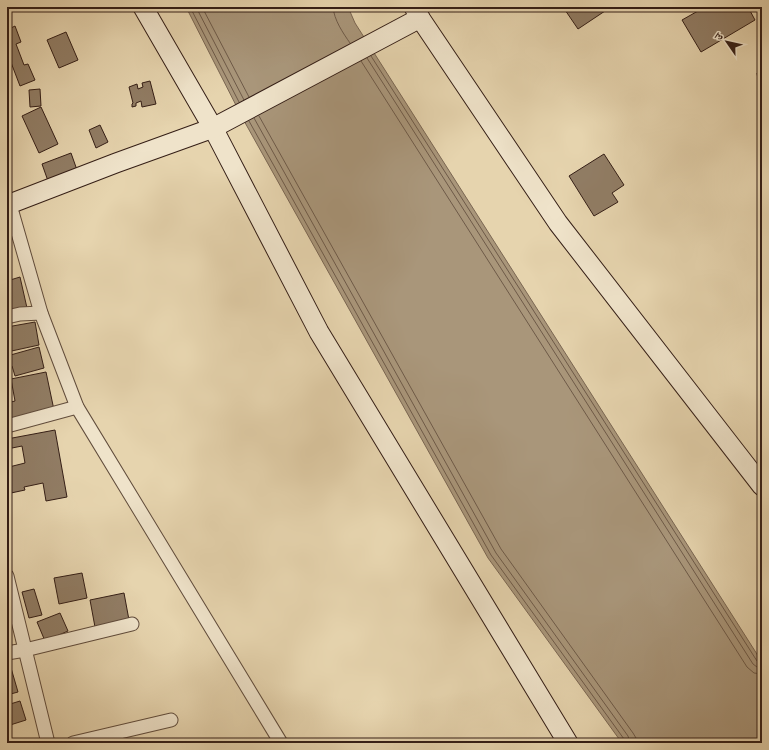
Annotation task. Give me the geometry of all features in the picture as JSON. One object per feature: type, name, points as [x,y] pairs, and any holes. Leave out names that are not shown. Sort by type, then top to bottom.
[{"type":"street","points":[[143,7],[213,128],[319,332],[568,743]]},
{"type":"street","points":[[281,743],[77,407],[41,313],[8,205],[116,163],[213,128],[417,13],[558,223],[762,486]]},
{"type":"street","points":[[7,317],[20,314],[41,313]]},
{"type":"street","points":[[7,426],[77,407]]},
{"type":"street","points":[[7,576],[48,743]]},
{"type":"street","points":[[7,653],[26,650],[132,624]]},
{"type":"street","points":[[73,743],[171,720]]},
{"type":"water","points":[[186,7],[348,7],[355,23],[762,662],[762,743],[622,743],[488,558],[243,119]]},
{"type":"building","points":[[563,7],[611,7],[578,29]]},
{"type":"building","points":[[705,7],[748,7],[755,20],[701,52],[682,20]]},
{"type":"building","points":[[7,18],[11,28],[15,26],[21,42],[16,44],[24,65],[28,64],[35,80],[20,86],[7,52]]},
{"type":"building","points":[[66,32],[78,60],[59,68],[47,40]]},
{"type":"building","points":[[757,73],[762,73],[762,105]]},
{"type":"building","points":[[150,81],[156,104],[142,107],[141,101],[136,103],[136,106],[132,107],[133,103],[129,87],[137,84],[138,89],[143,87],[142,83]]},
{"type":"building","points":[[40,89],[41,106],[30,107],[29,90]]},
{"type":"building","points":[[41,107],[58,144],[39,153],[22,116]]},
{"type":"building","points":[[100,125],[108,142],[96,148],[89,130]]},
{"type":"building","points":[[71,153],[77,170],[48,181],[42,164]]},
{"type":"building","points":[[604,154],[624,185],[612,193],[618,202],[594,216],[569,176]]},
{"type":"building","points":[[20,277],[27,308],[7,313],[7,281]]},
{"type":"building","points":[[35,322],[39,345],[7,352],[7,327]]},
{"type":"building","points":[[39,347],[44,368],[15,376],[7,356]]},
{"type":"building","points":[[46,372],[54,410],[9,419],[7,403],[15,401],[11,379]]},
{"type":"building","points":[[55,430],[67,497],[46,501],[43,483],[24,487],[25,490],[11,493],[11,490],[7,490],[7,456],[9,467],[25,463],[22,446],[7,449],[7,439]]},
{"type":"building","points":[[82,573],[87,598],[59,604],[54,578]]},
{"type":"building","points":[[34,589],[42,615],[29,618],[22,592]]},
{"type":"building","points":[[124,593],[129,620],[95,627],[90,600]]},
{"type":"building","points":[[60,613],[68,631],[45,641],[37,622]]},
{"type":"building","points":[[7,617],[11,634],[7,635]]},
{"type":"building","points":[[7,661],[9,661],[18,692],[7,695]]},
{"type":"building","points":[[20,701],[26,720],[7,726],[7,705]]}]
